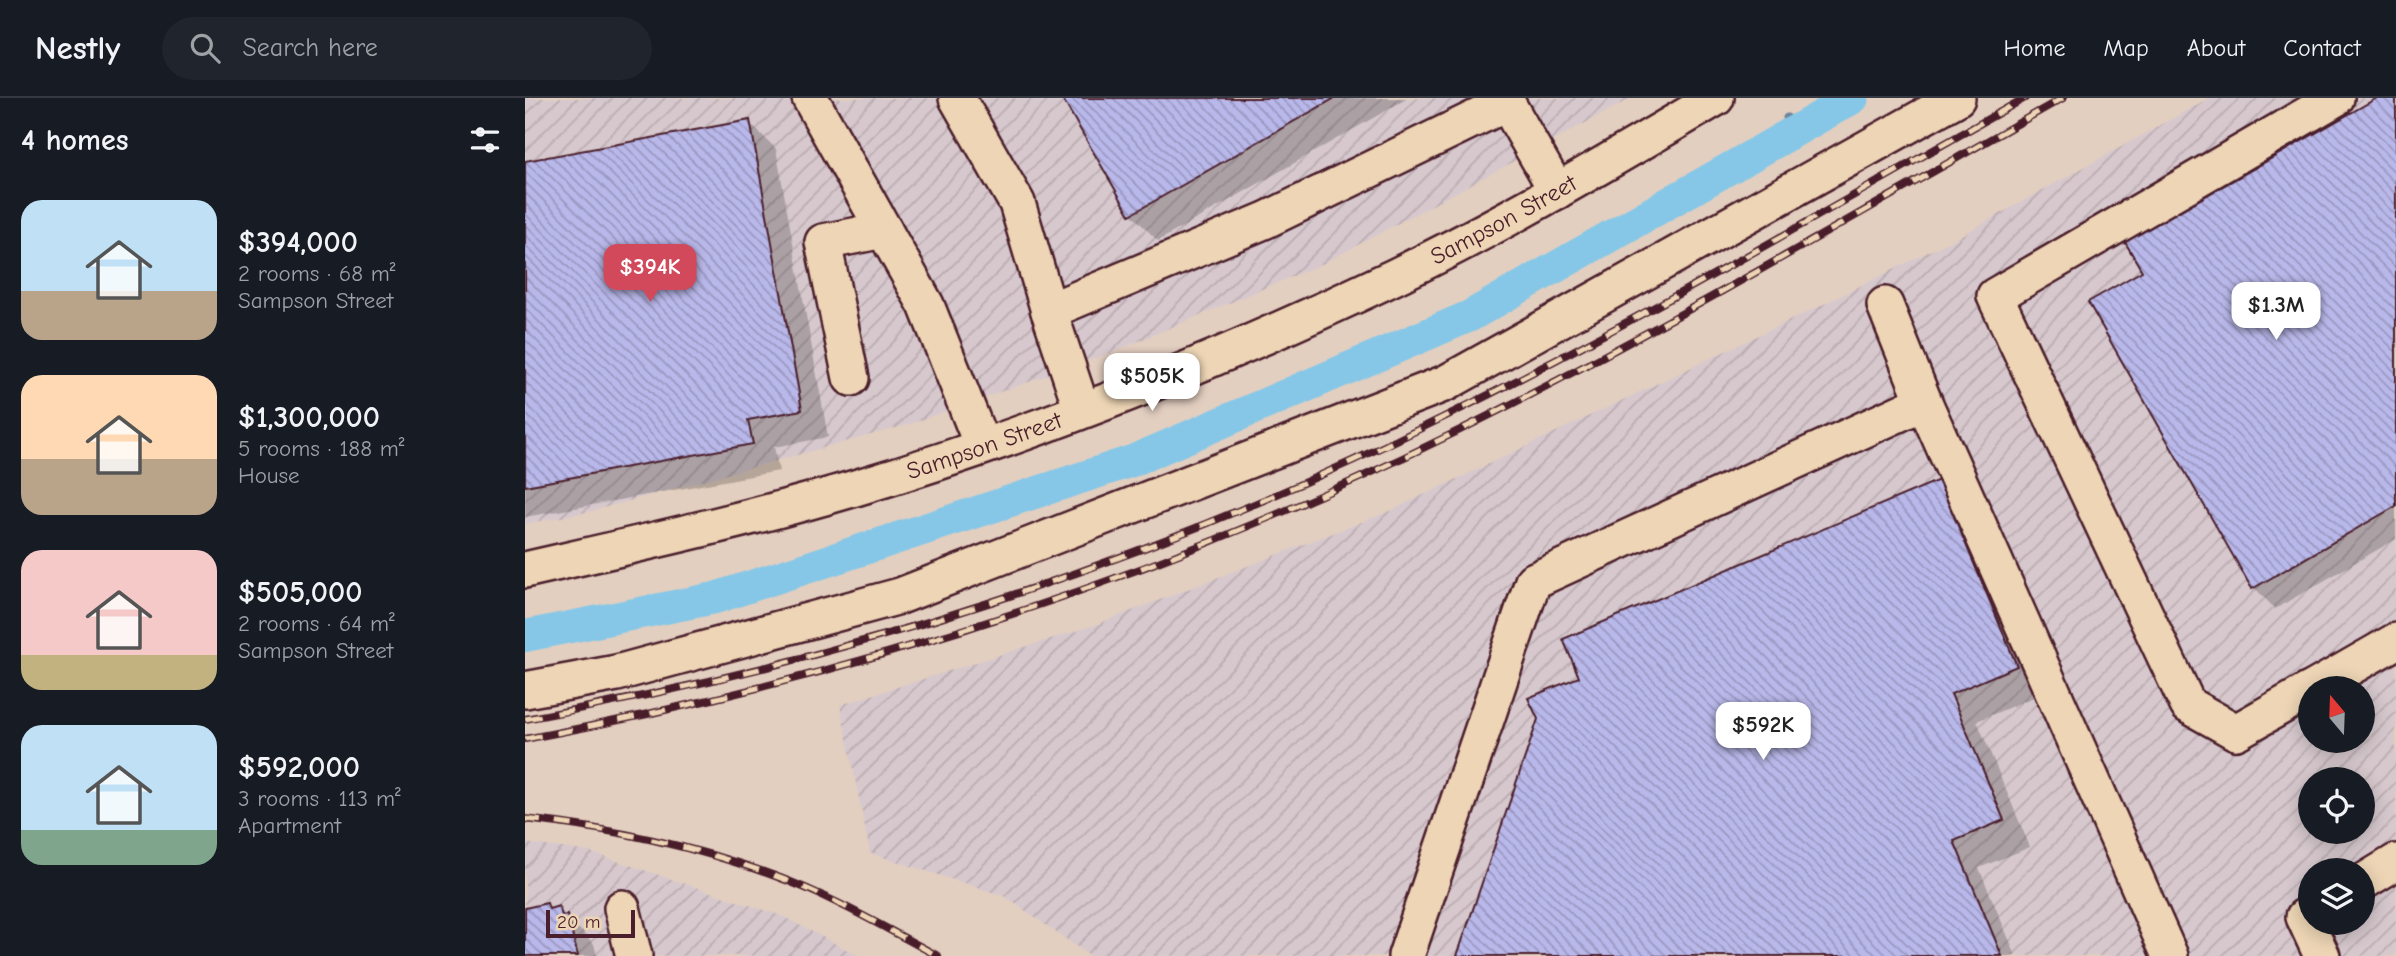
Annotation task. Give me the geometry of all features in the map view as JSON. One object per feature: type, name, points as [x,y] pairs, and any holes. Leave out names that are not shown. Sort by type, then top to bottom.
[{"type":"street","points":[[810,98],[926,305],[982,445]]},
{"type":"street","points":[[957,98],[1017,204],[1082,410]]},
{"type":"street","name":"Sampson Street","points":[[525,570],[728,523],[854,488],[1082,410],[1190,368],[1395,276],[1557,191],[1716,98]]},
{"type":"street","points":[[525,690],[617,673],[900,596],[1446,383],[1957,98]]},
{"type":"street","points":[[2298,697],[2236,732],[2188,705],[1995,296],[2336,98]]},
{"type":"street","points":[[1049,311],[1266,220],[1508,101],[1557,191]]},
{"type":"street","points":[[851,378],[823,242],[884,230]]},
{"type":"street","points":[[1885,305],[1924,402],[2170,956]]},
{"type":"street","points":[[1406,956],[1533,581],[1924,402]]},
{"type":"street","points":[[2335,676],[2396,641]]},
{"type":"street","points":[[2375,875],[2396,862]]},
{"type":"street","points":[[622,908],[635,956]]},
{"type":"street","points":[[2312,935],[2322,956]]},
{"type":"shaded area","points":[[525,98],[1632,98],[1324,263],[1113,352],[904,426],[592,511],[525,524]]},
{"type":"shaded area","points":[[2209,98],[2396,98],[2396,956],[1090,956],[1004,896],[870,853],[840,705],[1095,625],[1390,511],[1816,308],[1960,236]]},
{"type":"shaded area","points":[[525,843],[590,852],[782,916],[859,956],[525,956]]},
{"type":"building","points":[[1062,98],[1335,98],[1130,215]]},
{"type":"building","points":[[2377,98],[2396,98],[2396,506],[2252,589],[2088,302],[2142,271],[2125,242]]},
{"type":"building","points":[[750,120],[802,410],[748,420],[753,444],[525,486],[525,161]]},
{"type":"building","points":[[1939,480],[2017,666],[1951,694],[2004,820],[1954,841],[2002,956],[1457,956],[1538,719],[1528,698],[1579,677],[1563,639]]},
{"type":"building","points":[[547,903],[549,909],[559,906],[562,916],[567,915],[578,956],[525,956],[525,908]]},
{"type":"waterway","points":[[525,636],[715,598],[1132,461],[1470,316],[1853,98]]},
{"type":"waterway","points":[[1787,118],[1797,130]]},
{"type":"waterway","points":[[1040,481],[1044,490]]},
{"type":"railway","points":[[525,719],[643,696],[878,637],[1109,561],[1222,517],[1333,470],[1516,381],[1736,262],[2025,98]]},
{"type":"railway","points":[[525,739],[645,715],[881,654],[1113,579],[1227,535],[1340,487],[1528,396],[1759,271],[2063,98]]},
{"type":"railway","points":[[525,819],[588,827],[652,840],[745,865],[817,893],[938,956]]}]
